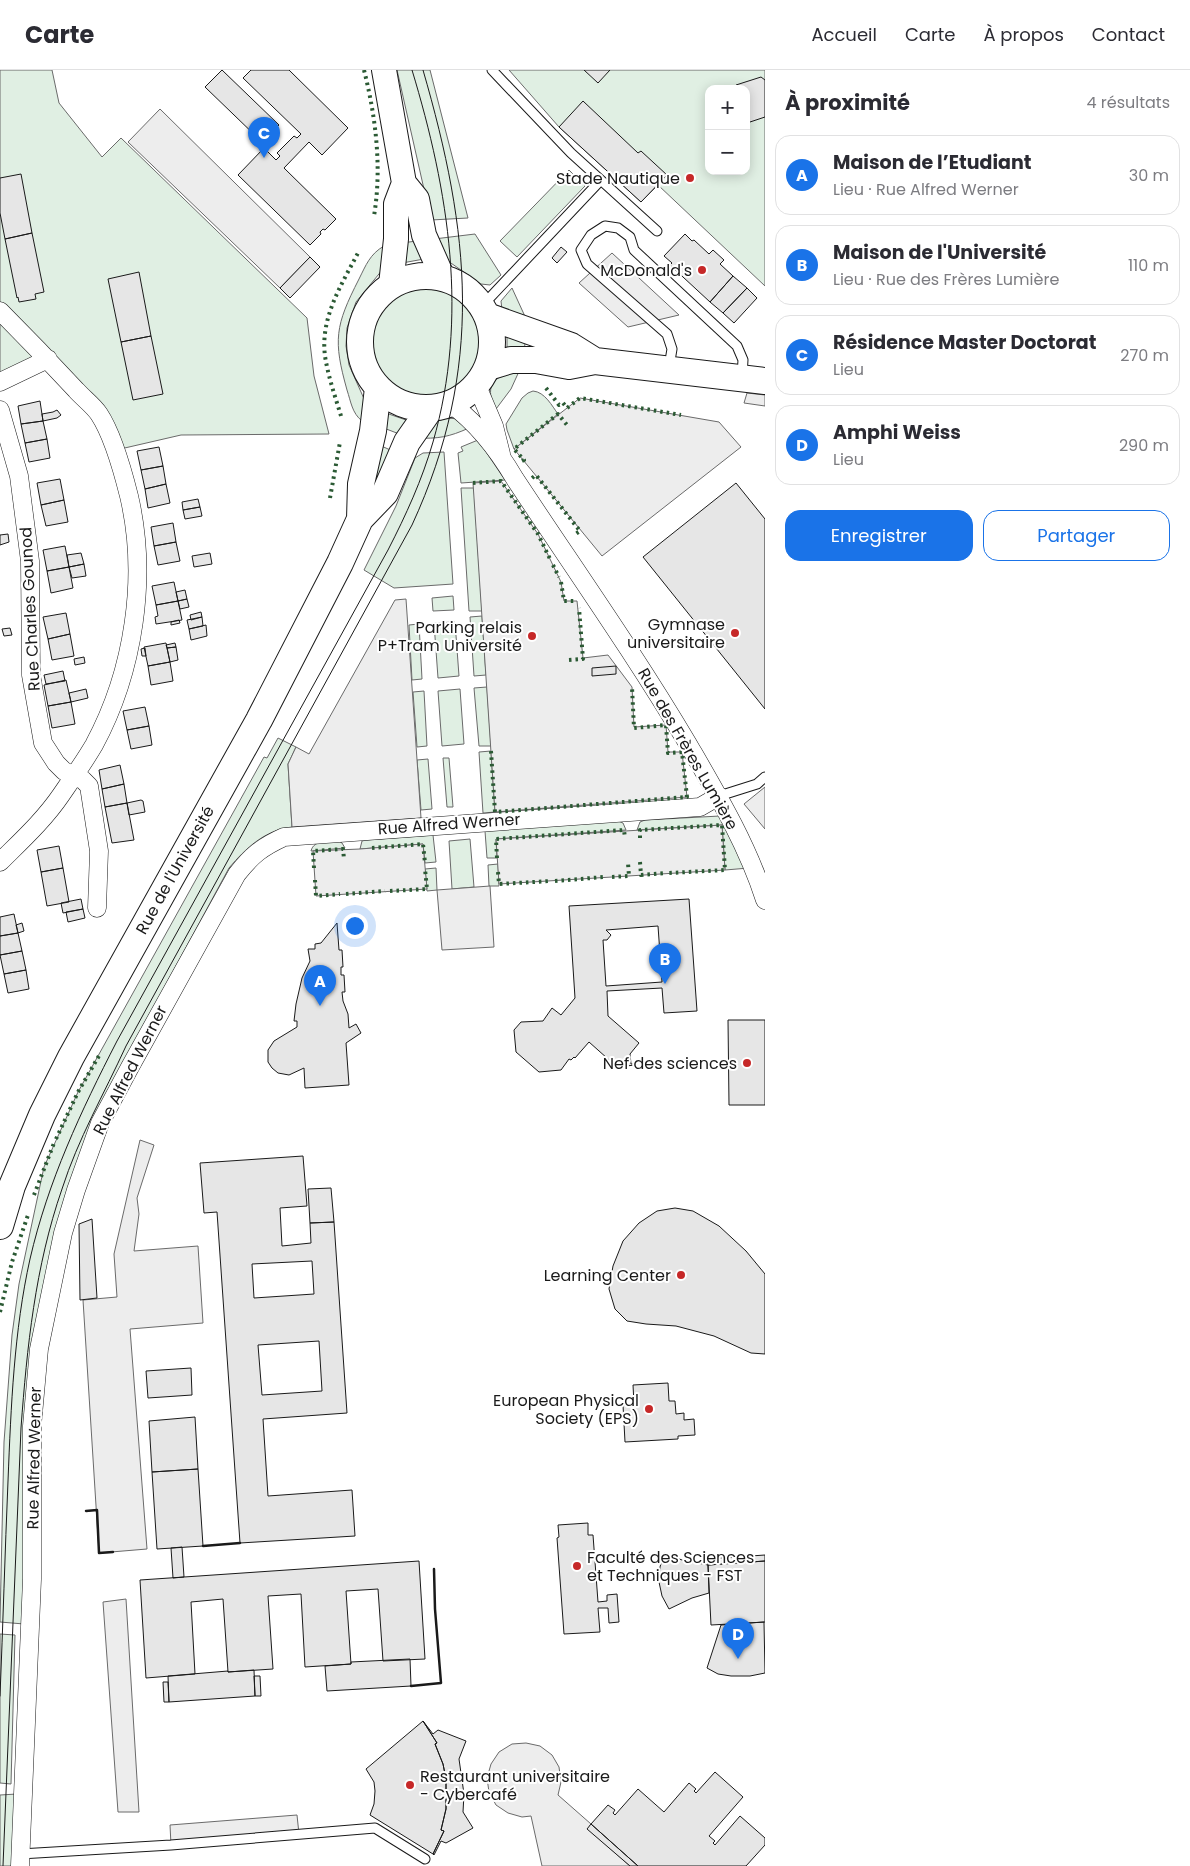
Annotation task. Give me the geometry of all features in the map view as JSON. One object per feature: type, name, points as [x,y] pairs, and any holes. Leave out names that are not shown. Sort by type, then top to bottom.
[{"type":"main road","points":[[384,70],[404,183],[417,199],[424,235],[443,278]]},
{"type":"main road","points":[[391,285],[396,239],[396,204],[404,183]]},
{"type":"main road","points":[[420,277],[443,278],[464,288],[474,296],[485,311],[493,341],[482,376],[469,393],[440,407],[415,408],[389,397],[378,388],[367,371],[361,351],[362,330],[368,311],[391,285],[407,279],[420,277]]},
{"type":"main road","points":[[485,311],[606,362]]},
{"type":"main road","points":[[482,376],[511,360],[536,360],[569,366],[606,362],[752,381]]},
{"type":"main road","name":"Rue de l'Université","points":[[360,519],[361,484],[373,431],[378,388]]},
{"type":"main road","name":"Rue de l'Université","points":[[0,1226],[12,1186],[38,1124],[71,1058],[259,720],[340,563],[360,519],[385,493],[407,442],[440,407]]},
{"type":"street","points":[[0,311],[99,414],[116,450],[125,478],[135,523],[136,607],[132,636],[116,694],[94,744],[60,796],[30,832],[0,862]]},
{"type":"street","points":[[0,382],[48,359]]},
{"type":"street","name":"Rue des Frères Lumière","points":[[482,376],[501,455]]},
{"type":"street","name":"Rue des Frères Lumière","points":[[440,407],[469,418],[501,455],[520,487],[648,677],[719,796],[756,872],[765,900]]},
{"type":"street","name":"Rue Charles Gounod","points":[[0,410],[19,476],[29,551],[32,675],[42,743],[64,771],[83,780],[89,786],[99,851],[97,908]]},
{"type":"street","name":"Rue Alfred Werner","points":[[20,1860],[32,1589],[32,1426],[39,1349],[63,1233],[100,1123],[236,874],[250,857],[266,845],[284,837],[700,807],[719,796]]},
{"type":"lane","points":[[492,70],[565,147],[657,231]]},
{"type":"lane","points":[[485,311],[600,180]]},
{"type":"lane","points":[[668,370],[672,349],[667,334],[586,264],[581,250],[591,235],[605,226],[618,228],[630,237],[634,250],[737,346],[752,381]]},
{"type":"lane","points":[[719,796],[757,784],[765,777]]},
{"type":"lane","points":[[20,1860],[375,1828],[425,1859]]},
{"type":"green space","points":[[0,70],[52,70],[59,103],[102,157],[121,138],[307,318],[314,376],[329,434],[181,435],[116,450],[48,359],[0,382]]},
{"type":"green space","points":[[397,70],[430,70],[468,218],[431,220]]},
{"type":"green space","name":"Stade Nautique","points":[[509,70],[765,70],[765,286],[658,185],[641,202],[559,127]]},
{"type":"green space","points":[[569,170],[585,186],[517,257],[500,241]]},
{"type":"green space","points":[[475,234],[501,275],[490,285],[481,284],[448,261],[434,239]]},
{"type":"green space","points":[[417,241],[424,259],[402,263],[401,243]]},
{"type":"green space","points":[[384,246],[383,269],[356,302],[347,328],[346,346],[349,365],[365,401],[362,421],[354,411],[347,390],[338,345],[339,333],[345,309],[364,269],[372,256]]},
{"type":"green space","points":[[426,285],[448,289],[467,302],[480,321],[484,343],[480,365],[467,384],[448,397],[426,401],[404,397],[385,384],[372,365],[368,343],[372,321],[385,302],[404,289]]},
{"type":"green space","points":[[512,288],[528,323],[502,310],[501,301]]},
{"type":"green space","points":[[507,332],[526,338],[524,350],[507,351]]},
{"type":"green space","points":[[521,367],[511,389],[496,409],[490,392],[492,386],[499,377]]},
{"type":"green space","points":[[533,391],[545,397],[558,414],[514,449],[506,424],[522,398]]},
{"type":"green space","points":[[383,412],[409,421],[402,435],[381,427]]},
{"type":"green space","points":[[447,418],[459,419],[469,428],[443,437],[416,438],[434,422]]},
{"type":"green space","points":[[478,440],[505,480],[461,483],[458,453],[463,451],[461,447]]},
{"type":"green space","points":[[379,445],[395,452],[380,489],[372,486]]},
{"type":"green space","points":[[444,452],[453,584],[394,588],[364,570],[396,506],[415,458],[423,453]]},
{"type":"green space","points":[[461,488],[474,488],[482,611],[469,611]]},
{"type":"green space","points":[[453,596],[454,610],[433,611],[432,598]]},
{"type":"green space","points":[[482,616],[486,675],[474,676],[470,617]]},
{"type":"green space","points":[[455,622],[459,676],[438,678],[434,623]]},
{"type":"green space","points":[[419,624],[422,679],[412,680],[409,625]]},
{"type":"green space","points":[[487,687],[491,746],[479,746],[474,688]]},
{"type":"green space","points":[[460,689],[464,744],[442,746],[438,691]]},
{"type":"green space","points":[[424,691],[427,746],[417,747],[413,692]]},
{"type":"green space","points":[[278,738],[296,747],[288,764],[292,827],[273,832],[257,841],[229,868],[131,1049],[47,1276],[24,1624],[0,1622],[4,1442],[12,1335],[19,1284],[44,1167],[78,1092],[264,757],[267,758]]},
{"type":"green space","points":[[491,751],[495,812],[483,813],[479,752]]},
{"type":"green space","points":[[443,758],[449,758],[453,807],[447,807]]},
{"type":"green space","points":[[428,759],[432,809],[421,810],[417,760]]},
{"type":"green space","points":[[720,816],[749,868],[725,870],[722,825],[637,830],[640,822],[645,820]]},
{"type":"green space","points":[[618,821],[623,823],[626,830],[496,839],[497,858],[487,858],[485,831]]},
{"type":"green space","points":[[433,835],[436,862],[425,863],[423,844],[360,849],[362,841],[366,840]]},
{"type":"green space","points":[[470,839],[474,887],[452,889],[449,841]]},
{"type":"green space","points":[[339,841],[345,848],[311,851],[319,843]]},
{"type":"green space","points":[[498,864],[499,886],[489,886],[488,865]]},
{"type":"green space","points":[[436,868],[437,890],[427,891],[425,869]]},
{"type":"green space","points":[[0,1634],[15,1635],[11,1784],[0,1783]]},
{"type":"green space","points":[[17,1794],[13,1866],[0,1866],[0,1795]]},
{"type":"shaded area","points":[[160,109],[310,257],[280,288],[128,142]]},
{"type":"shaded area","points":[[612,253],[679,315],[628,327],[579,283]]},
{"type":"shaded area","points":[[747,393],[765,395],[765,406],[744,403]]},
{"type":"shaded area","points":[[580,398],[719,422],[741,447],[602,556],[514,449]]},
{"type":"shaded area","name":"Parking relais P+Tram Université","points":[[501,481],[538,534],[561,582],[564,601],[577,601],[583,658],[608,655],[632,687],[634,727],[666,725],[668,752],[682,752],[687,797],[495,812],[473,483]]},
{"type":"shaded area","points":[[406,599],[421,818],[292,827],[288,764],[296,747],[309,754],[395,600]]},
{"type":"shaded area","points":[[765,787],[765,829],[744,804]]},
{"type":"shaded area","points":[[722,825],[725,870],[499,884],[496,839]]},
{"type":"shaded area","points":[[423,844],[427,889],[316,896],[313,851]]},
{"type":"shaded area","points":[[490,886],[494,947],[442,950],[437,890]]},
{"type":"shaded area","points":[[140,1140],[154,1145],[137,1198],[139,1214],[134,1251],[198,1246],[203,1323],[130,1329],[147,1549],[99,1553],[83,1300],[117,1297],[114,1254]]},
{"type":"shaded area","points":[[126,1599],[139,1812],[118,1812],[103,1602]]},
{"type":"shaded area","points":[[526,1743],[540,1746],[552,1755],[559,1767],[561,1782],[558,1795],[591,1824],[588,1829],[630,1866],[542,1866],[531,1816],[522,1817],[508,1813],[496,1805],[489,1792],[487,1778],[491,1764],[499,1752],[512,1744]]},
{"type":"shaded area","points":[[297,1815],[299,1834],[171,1845],[170,1825]]},
{"type":"building","points":[[222,70],[279,125],[262,142],[205,87]]},
{"type":"building","points":[[251,70],[289,70],[348,128],[322,155],[309,142],[284,168],[336,219],[325,230],[323,229],[320,232],[321,234],[310,245],[238,175],[264,148],[276,160],[280,156],[277,153],[294,136],[297,138],[301,134],[243,78]]},
{"type":"building","points":[[584,70],[610,70],[598,83]]},
{"type":"building","points":[[761,77],[765,80],[765,117],[750,122],[750,85],[736,85]]},
{"type":"building","points":[[583,101],[638,153],[641,151],[667,175],[641,202],[559,127]]},
{"type":"building","points":[[21,174],[32,233],[5,239],[0,213],[0,178]]},
{"type":"building","points":[[32,233],[44,292],[35,294],[36,299],[19,302],[5,239]]},
{"type":"building","name":"McDonald's","points":[[685,234],[709,254],[713,250],[724,260],[720,264],[733,276],[710,302],[670,265],[672,263],[664,256]]},
{"type":"building","points":[[561,247],[567,252],[557,263],[552,258]]},
{"type":"building","points":[[310,257],[320,267],[290,298],[280,288]]},
{"type":"building","points":[[139,272],[151,336],[121,342],[108,279]]},
{"type":"building","points":[[733,276],[747,288],[723,313],[710,302]]},
{"type":"building","points":[[747,288],[757,298],[734,323],[723,313]]},
{"type":"building","points":[[151,336],[163,394],[133,400],[121,342]]},
{"type":"building","points":[[40,401],[43,421],[21,424],[18,406]]},
{"type":"building","points":[[57,410],[61,415],[57,418],[43,421],[42,414]]},
{"type":"building","points":[[43,421],[47,439],[25,443],[21,424]]},
{"type":"building","points":[[47,439],[50,458],[29,462],[25,443]]},
{"type":"building","points":[[159,447],[163,466],[141,470],[137,451]]},
{"type":"building","points":[[163,466],[166,484],[145,489],[141,470]]},
{"type":"building","points":[[60,479],[64,500],[41,505],[37,483]]},
{"type":"building","name":"Gymnase universitaire","points":[[736,483],[765,519],[765,709],[643,557]]},
{"type":"building","points":[[166,484],[170,503],[148,508],[145,489]]},
{"type":"building","points":[[198,499],[200,507],[183,510],[182,502]]},
{"type":"building","points":[[64,500],[68,522],[46,526],[41,505]]},
{"type":"building","points":[[200,507],[202,516],[185,519],[183,510]]},
{"type":"building","points":[[173,523],[176,542],[154,546],[151,527]]},
{"type":"building","points":[[8,534],[9,542],[0,545],[0,535]]},
{"type":"building","points":[[176,542],[180,561],[158,565],[154,546]]},
{"type":"building","points":[[65,546],[69,567],[47,571],[43,550]]},
{"type":"building","points":[[81,553],[84,564],[69,567],[67,555]]},
{"type":"building","points":[[210,553],[212,564],[194,567],[192,556]]},
{"type":"building","points":[[84,564],[86,576],[72,578],[69,567]]},
{"type":"building","points":[[69,567],[73,588],[51,593],[47,571]]},
{"type":"building","points":[[174,582],[178,601],[156,605],[152,586]]},
{"type":"building","points":[[185,590],[187,599],[178,601],[176,592]]},
{"type":"building","points":[[187,599],[189,607],[180,609],[178,601]]},
{"type":"building","points":[[178,601],[182,620],[156,624],[155,617],[158,616],[156,605]]},
{"type":"building","points":[[201,612],[202,617],[191,620],[190,615]]},
{"type":"building","points":[[66,613],[70,634],[48,639],[43,617]]},
{"type":"building","points":[[202,617],[203,626],[189,629],[187,620]]},
{"type":"building","points":[[179,620],[180,623],[171,625],[171,622]]},
{"type":"building","points":[[206,625],[207,636],[191,640],[189,629]]},
{"type":"building","points":[[10,628],[12,635],[4,636],[2,629]]},
{"type":"building","points":[[70,634],[74,656],[52,660],[48,639]]},
{"type":"building","points":[[166,643],[170,662],[148,666],[144,647]]},
{"type":"building","points":[[175,643],[176,647],[167,648],[166,645]]},
{"type":"building","points":[[176,647],[178,660],[170,662],[167,648]]},
{"type":"building","points":[[145,648],[146,656],[142,656],[141,649]]},
{"type":"building","points":[[84,657],[85,663],[75,665],[74,659]]},
{"type":"building","points":[[170,662],[173,681],[151,685],[148,666]]},
{"type":"building","points":[[616,666],[616,674],[592,676],[592,668]]},
{"type":"building","points":[[63,671],[65,681],[46,684],[44,675]]},
{"type":"building","points":[[66,680],[71,702],[48,706],[44,685]]},
{"type":"building","points":[[86,689],[88,698],[71,702],[69,693]]},
{"type":"building","points":[[71,702],[75,724],[52,728],[48,706]]},
{"type":"building","points":[[145,707],[149,726],[127,730],[123,711]]},
{"type":"building","points":[[149,726],[152,745],[131,749],[127,730]]},
{"type":"building","points":[[120,765],[124,784],[102,789],[99,770]]},
{"type":"building","points":[[124,784],[127,803],[105,807],[102,789]]},
{"type":"building","points":[[143,801],[145,812],[129,815],[127,803]]},
{"type":"building","points":[[127,803],[134,840],[112,843],[105,807]]},
{"type":"building","points":[[59,846],[63,868],[41,872],[37,850]]},
{"type":"building","points":[[63,868],[69,902],[47,906],[41,872]]},
{"type":"building","points":[[81,899],[83,909],[63,913],[61,903]]},
{"type":"building","points":[[689,899],[697,1011],[664,1013],[662,988],[607,991],[608,1016],[639,1043],[630,1054],[631,1064],[635,1065],[617,1067],[589,1042],[575,1058],[569,1059],[561,1070],[539,1072],[516,1052],[514,1030],[521,1022],[543,1021],[552,1008],[561,1015],[575,998],[569,906]],"holes":[[[658,926],[662,982],[606,986],[603,940],[607,940],[611,935],[606,930]]]},
{"type":"building","points":[[83,909],[85,918],[68,922],[66,912]]},
{"type":"building","points":[[14,914],[18,933],[0,936],[0,917]]},
{"type":"building","points":[[22,923],[24,931],[18,933],[16,925]]},
{"type":"building","points":[[337,923],[339,950],[342,950],[343,967],[341,967],[341,975],[344,975],[345,992],[342,992],[343,1001],[348,1014],[349,1028],[356,1024],[361,1033],[346,1043],[349,1085],[305,1088],[304,1068],[289,1075],[278,1073],[268,1062],[268,1050],[274,1041],[297,1027],[297,1021],[294,1021],[296,1004],[302,978],[310,961],[308,949],[315,949],[315,944],[321,943]]},
{"type":"building","points":[[18,933],[22,951],[0,955],[0,936]]},
{"type":"building","points":[[22,951],[26,970],[4,974],[0,955]]},
{"type":"building","points":[[26,970],[29,989],[8,993],[4,974]]},
{"type":"building","name":"Nef des sciences","points":[[728,1020],[765,1020],[765,1105],[729,1105]]},
{"type":"building","points":[[303,1156],[307,1206],[280,1208],[282,1246],[311,1243],[310,1223],[334,1222],[347,1413],[263,1419],[268,1496],[352,1490],[355,1536],[240,1543],[217,1212],[204,1213],[200,1163]],"holes":[[[312,1261],[314,1294],[254,1298],[252,1264]],[[319,1341],[322,1391],[262,1395],[258,1345]]]},
{"type":"building","points":[[331,1188],[334,1222],[310,1223],[308,1189]]},
{"type":"building","name":"Learning Center","points":[[675,1208],[693,1211],[719,1226],[746,1251],[765,1274],[765,1354],[751,1353],[714,1336],[676,1326],[627,1321],[615,1309],[609,1289],[613,1266],[623,1241],[639,1223],[657,1211]]},
{"type":"building","points":[[92,1219],[97,1298],[80,1300],[79,1224]]},
{"type":"building","points":[[191,1368],[192,1395],[148,1398],[146,1371]]},
{"type":"building","name":"European Physical Society (EPS)","points":[[668,1383],[669,1401],[675,1401],[676,1414],[684,1413],[684,1420],[694,1419],[695,1435],[678,1436],[678,1439],[625,1442],[623,1405],[634,1404],[633,1385]]},
{"type":"building","points":[[195,1417],[198,1469],[152,1472],[149,1421]]},
{"type":"building","points":[[198,1469],[203,1546],[157,1549],[152,1472]]},
{"type":"building","name":"Faculté des Sciences et Techniques - FST","points":[[588,1523],[588,1535],[593,1535],[598,1602],[607,1601],[607,1595],[617,1594],[619,1622],[609,1623],[608,1608],[598,1608],[600,1632],[564,1634],[557,1538],[559,1537],[558,1525]]},
{"type":"building","points":[[182,1547],[184,1577],[173,1578],[171,1548]]},
{"type":"building","points":[[664,1553],[682,1560],[708,1565],[709,1593],[692,1598],[669,1609],[662,1596],[659,1582],[660,1567]]},
{"type":"building","points":[[765,1555],[765,1561],[708,1565],[707,1559]]},
{"type":"building","points":[[419,1561],[425,1659],[383,1661],[378,1589],[346,1591],[351,1664],[305,1667],[301,1594],[268,1596],[273,1669],[228,1672],[223,1599],[191,1602],[195,1674],[146,1678],[140,1580]]},
{"type":"building","points":[[765,1561],[765,1622],[711,1625],[708,1565]]},
{"type":"building","points":[[764,1622],[765,1673],[750,1676],[731,1676],[718,1674],[707,1668],[721,1625]]},
{"type":"building","points":[[410,1659],[411,1686],[327,1691],[325,1666],[351,1664],[351,1662]]},
{"type":"building","points":[[254,1670],[255,1696],[169,1702],[168,1676]]},
{"type":"building","points":[[254,1676],[260,1676],[261,1696],[255,1696]]},
{"type":"building","points":[[163,1682],[168,1682],[169,1702],[164,1702]]},
{"type":"building","name":"Restaurant universitaire - Cybercafé","points":[[423,1721],[437,1743],[435,1744],[443,1764],[446,1779],[446,1809],[441,1830],[444,1831],[433,1854],[370,1815],[374,1804],[375,1791],[374,1782],[366,1769]]},
{"type":"building","points":[[423,1721],[433,1734],[438,1730],[466,1741],[459,1759],[464,1794],[463,1812],[473,1828],[446,1843],[441,1841],[434,1855],[444,1831],[441,1830],[446,1809],[446,1779],[443,1764],[435,1744],[437,1743]]},
{"type":"building","points":[[715,1772],[743,1797],[709,1836],[715,1841],[713,1843],[715,1845],[740,1816],[765,1838],[765,1845],[746,1866],[638,1866],[591,1824],[608,1805],[615,1810],[613,1813],[615,1815],[638,1789],[664,1812],[689,1783],[696,1789],[694,1791],[696,1793]]},
{"type":"building","points":[[591,1824],[638,1866],[630,1866],[587,1829]]},
{"type":"tram line","points":[[0,1696],[14,1369],[20,1314],[30,1259],[46,1202],[78,1120],[117,1041],[388,550],[413,497],[433,442],[444,395],[450,348],[452,302],[450,255],[436,162],[412,70]]},
{"type":"tram line","points":[[3,1866],[21,1428],[29,1337],[45,1248],[53,1218],[68,1170],[126,1046],[412,525],[435,467],[451,410],[460,354],[462,299],[459,243],[451,187],[439,130],[423,70]]},
{"type":"hedge","points":[[364,70],[375,125],[378,161],[374,216]]},
{"type":"hedge","points":[[341,416],[330,378],[324,342],[329,314],[339,288],[359,251]]},
{"type":"hedge","points":[[546,388],[559,405],[563,403],[567,408],[580,398],[681,415]]},
{"type":"hedge","points":[[522,461],[524,460],[514,449],[558,414],[567,425]]},
{"type":"hedge","points":[[330,498],[340,442]]},
{"type":"hedge","points":[[532,478],[536,475],[580,531],[574,535]]},
{"type":"hedge","points":[[473,483],[501,481],[538,534],[551,561]]},
{"type":"hedge","points":[[553,565],[559,577]]},
{"type":"hedge","points":[[561,582],[564,601],[577,601]]},
{"type":"hedge","points":[[569,660],[583,659],[579,608]]},
{"type":"hedge","points":[[491,751],[495,812],[687,797],[682,752],[668,753],[666,725],[634,728],[632,687]]},
{"type":"hedge","points":[[640,838],[640,830],[722,825],[725,870],[669,873]]},
{"type":"hedge","points":[[497,858],[496,839],[624,830],[625,838]]},
{"type":"hedge","points":[[372,848],[423,844],[425,863]]},
{"type":"hedge","points":[[314,868],[313,851],[343,849],[344,859]]},
{"type":"hedge","points":[[640,862],[641,875],[665,873]]},
{"type":"hedge","points":[[612,877],[629,876],[628,863]]},
{"type":"hedge","points":[[390,891],[427,889],[425,869]]},
{"type":"hedge","points":[[498,872],[499,884],[550,881]]},
{"type":"hedge","points":[[555,881],[604,877]]},
{"type":"hedge","points":[[315,880],[316,896],[340,894]]},
{"type":"hedge","points":[[346,894],[385,891]]},
{"type":"hedge","points":[[56,1139],[78,1092],[100,1054]]},
{"type":"hedge","points":[[34,1195],[54,1143]]},
{"type":"hedge","points":[[0,1312],[12,1262],[28,1215]]},
{"type":"wall","points":[[86,1511],[97,1510],[99,1553],[113,1552]]},
{"type":"wall","points":[[203,1546],[240,1543]]},
{"type":"wall","points":[[411,1686],[441,1683],[434,1569]]},
{"type":"place","name":"Résidence Master Doctorat","points":[[264,158]]},
{"type":"place","name":"Stade Nautique","points":[[690,178]]},
{"type":"place","name":"McDonald's","points":[[702,270]]},
{"type":"place","name":"Gymnase universitaire","points":[[735,633]]},
{"type":"place","name":"Parking relais P+Tram Université","points":[[532,636]]},
{"type":"place","name":"Maison de l'Université","points":[[665,984]]},
{"type":"place","name":"Maison de l’Etudiant","points":[[320,1006]]},
{"type":"place","name":"Nef des sciences","points":[[747,1063]]},
{"type":"place","name":"Learning Center","points":[[681,1275]]},
{"type":"place","name":"European Physical Society (EPS)","points":[[649,1409]]},
{"type":"place","name":"Faculté des Sciences et Techniques - FST","points":[[577,1566]]},
{"type":"place","name":"Amphi Weiss","points":[[738,1659]]},
{"type":"place","name":"Restaurant universitaire - Cybercafé","points":[[410,1785]]}]
